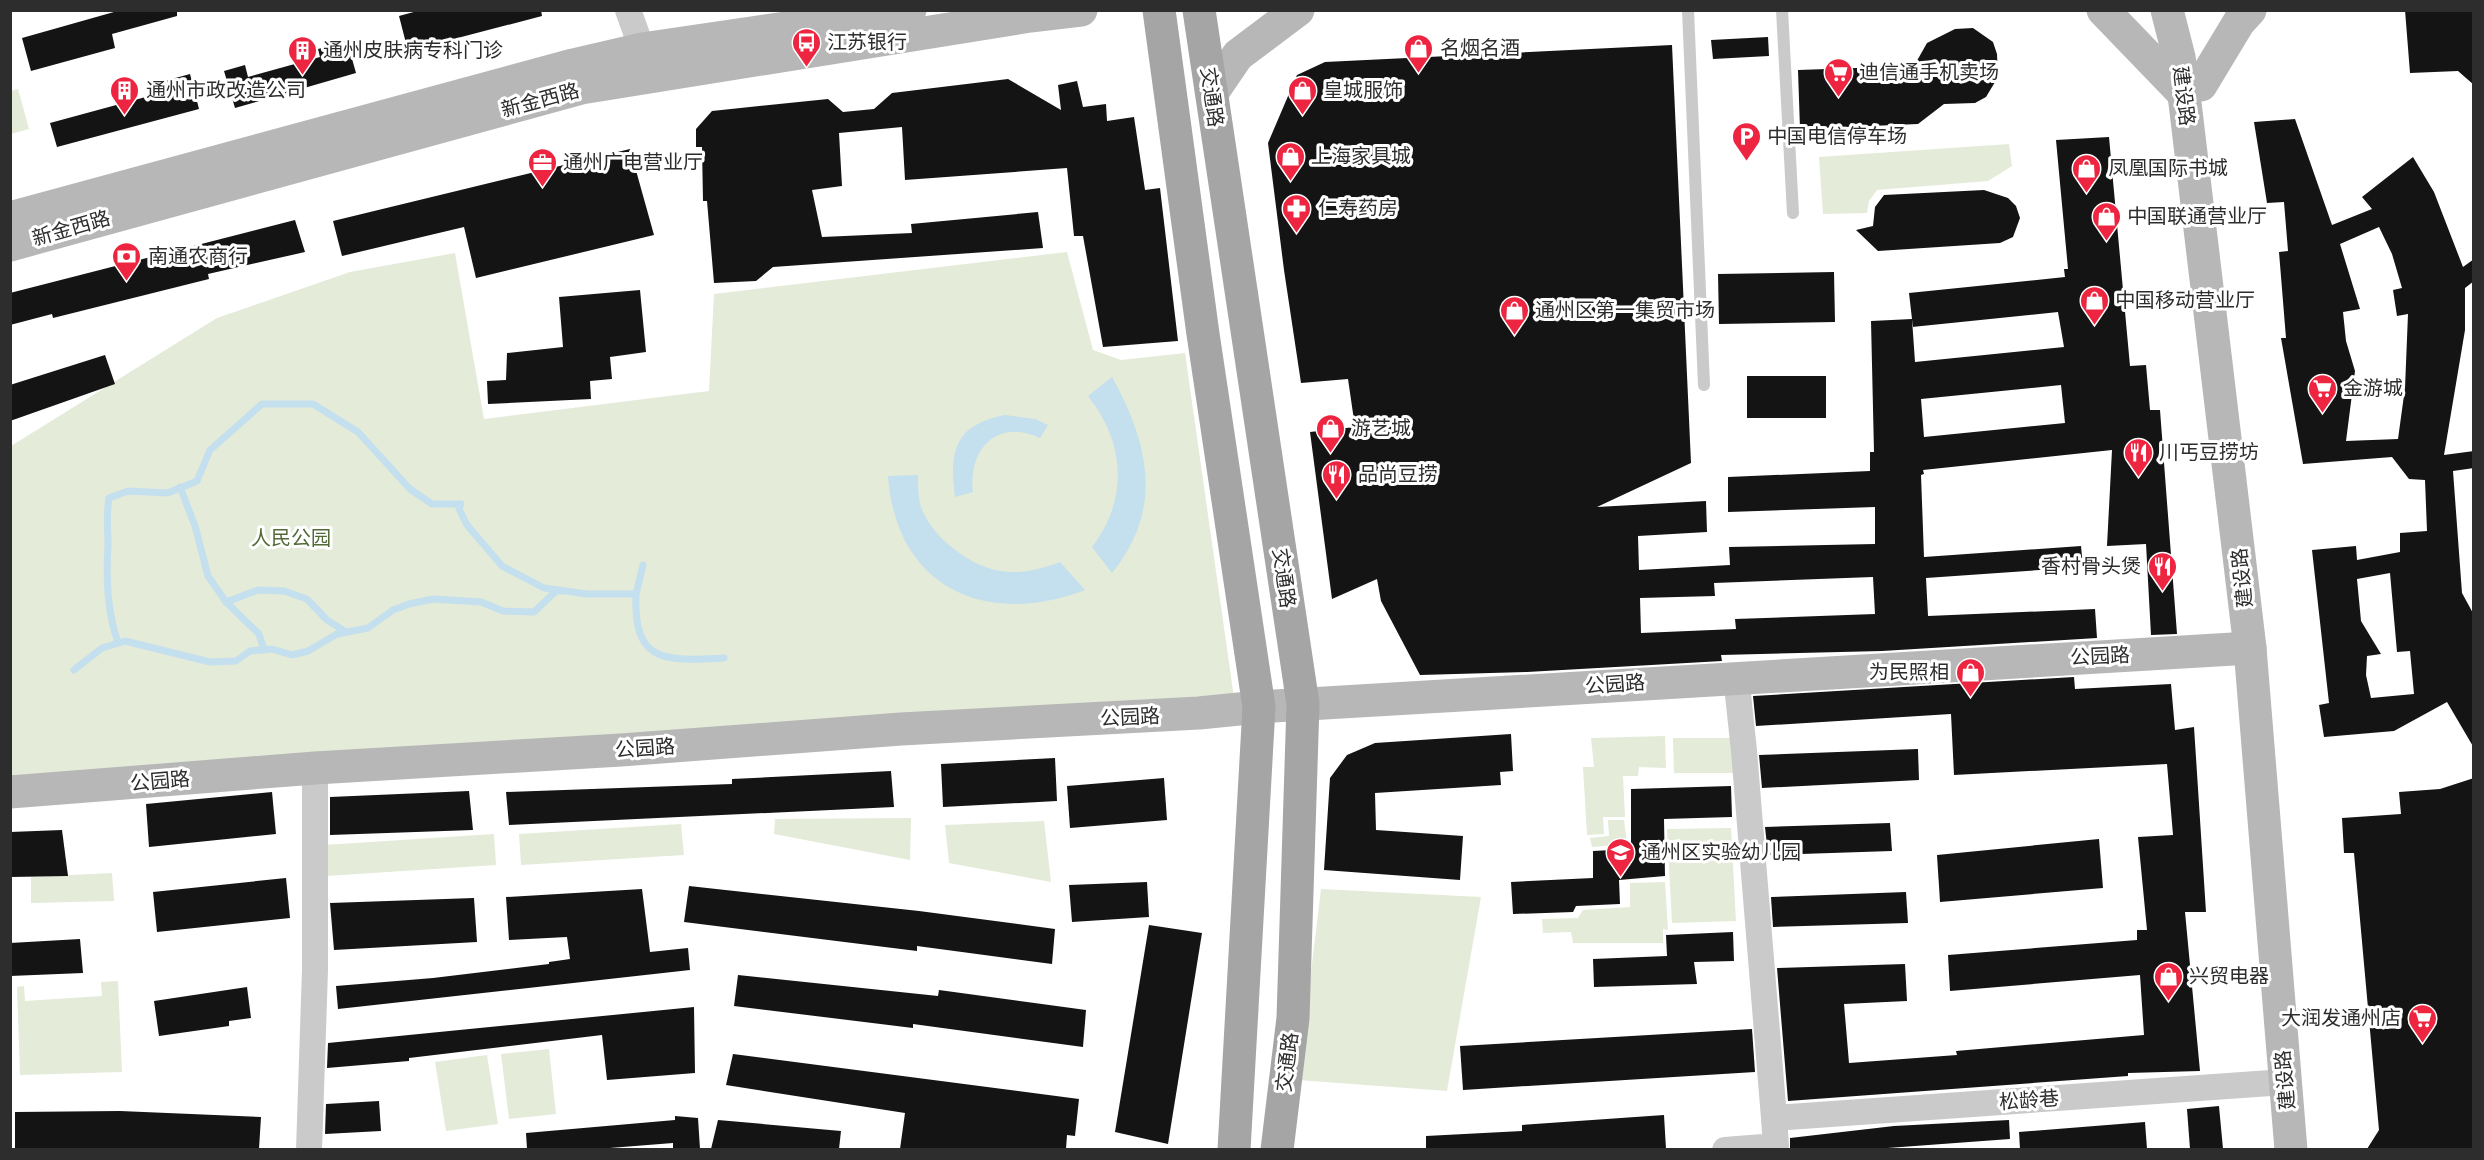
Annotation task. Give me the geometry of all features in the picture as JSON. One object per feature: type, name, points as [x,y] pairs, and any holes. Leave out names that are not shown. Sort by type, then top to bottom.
[{"type":"main road","name":"交通路","points":[[1159,10],[1203,334],[1259,706],[1234,1149]]},
{"type":"main road","name":"交通路","points":[[1199,10],[1302,704],[1293,1018],[1277,1149]]},
{"type":"street","points":[[628,10],[642,50]]},
{"type":"street","name":"新金西路","points":[[10,218],[573,65],[642,50],[910,10]]},
{"type":"street","name":"新金西路","points":[[10,245],[581,88],[1030,16],[1081,10]]},
{"type":"street","points":[[1212,93],[1238,55],[1298,10]]},
{"type":"street","points":[[2103,10],[2193,89],[2239,22],[2250,10]]},
{"type":"street","name":"建设路","points":[[2167,10],[2179,57],[2193,89],[2265,641],[2310,1149]]},
{"type":"street","name":"建设路","points":[[2188,10],[2218,364],[2250,648],[2291,1149]]},
{"type":"street","name":"公园路","points":[[10,792],[315,768],[621,750],[913,728],[1199,713],[1259,706],[1736,676],[2250,648]]},
{"type":"street","points":[[1725,1149],[1776,1146],[1736,676]]},
{"type":"street","points":[[309,1149],[315,970],[315,768]]},
{"type":"street","name":"松龄巷","points":[[1774,1118],[2285,1082]]},
{"type":"lane","points":[[1688,10],[1704,385]]},
{"type":"lane","points":[[1782,10],[1793,213]]},
{"type":"green space","points":[[18,89],[29,129],[11,134],[11,91]]},
{"type":"green space","points":[[2009,144],[2012,166],[1988,181],[1877,190],[1869,201],[1867,213],[1823,214],[1819,157]]},
{"type":"green space","name":"人民公园","points":[[1067,252],[1093,350],[1121,360],[1185,353],[1234,698],[11,785],[11,446],[217,318],[350,272],[455,253],[484,419],[709,391],[714,294]]},
{"type":"green space","points":[[1665,736],[1666,768],[1639,767],[1638,776],[1623,776],[1625,817],[1603,817],[1604,834],[1587,835],[1583,767],[1594,767],[1591,738]]},
{"type":"green space","points":[[1673,738],[1733,738],[1735,773],[1674,773]]},
{"type":"green space","points":[[911,818],[910,860],[774,834],[775,819]]},
{"type":"green space","points":[[1608,820],[1624,820],[1627,844],[1592,847],[1590,838],[1609,836]]},
{"type":"green space","points":[[1044,821],[1051,882],[949,863],[945,825]]},
{"type":"green space","points":[[681,824],[684,855],[521,865],[519,834]]},
{"type":"green space","points":[[1731,828],[1736,921],[1672,923],[1667,829]]},
{"type":"green space","points":[[494,834],[496,865],[326,876],[324,845]]},
{"type":"green space","points":[[112,873],[114,901],[31,903],[31,877]]},
{"type":"green space","points":[[1665,882],[1668,930],[1663,929],[1663,943],[1573,943],[1571,932],[1543,933],[1542,919],[1578,918],[1583,910],[1630,907],[1630,883]]},
{"type":"green space","points":[[1321,889],[1481,897],[1447,1091],[1298,1080]]},
{"type":"green space","points":[[118,981],[122,1072],[20,1075],[17,987],[24,986],[25,1001],[102,996],[101,982]]},
{"type":"green space","points":[[549,1049],[556,1114],[509,1119],[501,1054]]},
{"type":"green space","points":[[487,1055],[498,1124],[446,1131],[435,1062]]},
{"type":"water","points":[[1112,377],[1135,427],[1142,452],[1145,501],[1139,525],[1128,549],[1112,573],[1092,547],[1104,529],[1112,510],[1117,490],[1118,471],[1109,432],[1088,396]]},
{"type":"water","points":[[1005,415],[1035,419],[1048,425],[1040,438],[1025,433],[1011,432],[989,441],[975,463],[973,492],[955,497],[953,466],[959,442],[975,425]]},
{"type":"water","points":[[918,475],[919,499],[926,518],[941,537],[962,555],[988,568],[1015,572],[1029,571],[1060,562],[1085,590],[1048,601],[1014,604],[981,600],[952,589],[928,571],[908,546],[895,515],[888,476]]},
{"type":"building","points":[[121,10],[177,10],[177,16],[112,34],[115,48],[31,71],[22,38]]},
{"type":"building","points":[[421,10],[541,10],[542,16],[408,51],[399,16]]},
{"type":"building","points":[[2405,10],[2474,10],[2474,85],[2458,71],[2410,73]]},
{"type":"building","points":[[1973,28],[1993,42],[1997,54],[1998,77],[1986,97],[1975,103],[1944,104],[1918,124],[1800,129],[1798,70],[1914,66],[1927,43],[1955,29]]},
{"type":"building","points":[[1768,37],[1769,56],[1713,59],[1711,40]]},
{"type":"building","name":"通州皮肤病专科门诊","points":[[347,41],[356,73],[235,108],[224,71],[245,65],[248,77],[320,57],[318,49]]},
{"type":"building","points":[[1672,45],[1691,463],[1597,507],[1706,501],[1707,532],[1638,536],[1639,570],[1730,565],[1729,547],[1875,544],[1875,507],[1728,512],[1728,477],[1870,471],[1870,452],[1874,452],[1871,321],[1912,319],[1909,293],[2065,277],[2064,269],[2068,269],[2056,140],[2109,137],[2130,366],[2146,365],[2150,410],[2160,410],[2177,634],[2151,635],[2146,544],[2107,546],[2112,450],[1923,470],[1924,474],[1921,475],[1924,557],[2081,546],[2083,567],[1926,578],[1928,616],[2095,609],[2097,638],[1882,651],[1721,655],[1722,661],[1527,672],[1420,675],[1381,601],[1377,579],[1332,599],[1310,432],[1355,427],[1348,379],[1301,383],[1268,143],[1297,75],[1325,62]],"holes":[[[2058,312],[2064,347],[1915,362],[1913,327]],[[2061,385],[2065,423],[1924,437],[1921,399]],[[1873,577],[1875,614],[1735,619],[1736,629],[1641,633],[1640,598],[1715,596],[1714,583]]]},
{"type":"building","name":"通州市政改造公司","points":[[190,74],[199,109],[57,147],[50,123],[153,95],[150,85]]},
{"type":"building","points":[[1008,79],[1061,110],[1058,85],[1077,81],[1083,107],[1106,104],[1107,121],[1134,117],[1145,190],[1160,188],[1178,341],[1103,347],[1083,236],[1074,236],[1067,168],[905,180],[902,127],[839,133],[842,186],[812,190],[822,237],[912,233],[911,224],[1038,212],[1043,248],[773,267],[756,281],[714,283],[707,201],[703,201],[702,147],[696,147],[696,129],[712,111],[828,99],[843,112],[874,109],[892,93]]},
{"type":"building","name":"金游城","points":[[2295,119],[2332,225],[2372,209],[2362,197],[2413,157],[2434,192],[2463,267],[2474,259],[2474,281],[2465,288],[2465,330],[2444,455],[2474,451],[2474,468],[2453,471],[2462,593],[2474,615],[2474,748],[2447,702],[2394,731],[2324,737],[2319,705],[2329,703],[2312,550],[2356,546],[2357,560],[2400,552],[2400,533],[2427,531],[2425,480],[2409,479],[2392,457],[2303,464],[2281,338],[2286,338],[2279,252],[2288,251],[2284,202],[2267,203],[2254,122]],"holes":[[[2379,227],[2392,254],[2402,288],[2393,290],[2397,316],[2408,314],[2405,388],[2398,439],[2346,441],[2355,371],[2346,341],[2343,312],[2360,309],[2340,244]],[[2390,573],[2397,652],[2410,651],[2414,694],[2371,698],[2366,675],[2367,656],[2381,654],[2361,621],[2357,579]]]},
{"type":"building","points":[[630,149],[654,235],[476,278],[464,227],[342,256],[333,221]]},
{"type":"building","points":[[1984,190],[2008,198],[2016,206],[2020,218],[2013,237],[2000,243],[1878,251],[1856,230],[1873,226],[1875,207],[1884,195]]},
{"type":"building","points":[[295,220],[305,252],[208,274],[209,279],[53,318],[52,314],[10,325],[10,293]]},
{"type":"building","points":[[1834,272],[1835,322],[1719,324],[1718,274]]},
{"type":"building","points":[[640,290],[646,352],[610,357],[612,379],[590,381],[591,399],[488,404],[487,381],[506,380],[507,353],[563,347],[559,297]]},
{"type":"building","points":[[105,355],[115,384],[10,421],[10,385]]},
{"type":"building","points":[[1747,376],[1826,376],[1826,418],[1747,418]]},
{"type":"building","points":[[2074,677],[2075,689],[2171,684],[2175,730],[2194,727],[2206,912],[2185,912],[2200,1071],[2128,1073],[2128,1076],[1788,1101],[1777,968],[1905,964],[1907,1001],[1844,1004],[1849,1063],[1957,1055],[1956,1051],[2144,1035],[2140,975],[1950,991],[1948,955],[2137,940],[2137,930],[2147,930],[2138,837],[2173,835],[2167,764],[1954,775],[1951,714],[1756,726],[1753,696]]},
{"type":"building","points":[[1511,734],[1513,771],[1500,772],[1501,785],[1375,793],[1376,830],[1463,836],[1460,880],[1324,870],[1330,778],[1347,755],[1375,743]]},
{"type":"building","points":[[1918,749],[1919,780],[1762,788],[1759,755]]},
{"type":"building","points":[[1055,758],[1057,801],[943,807],[941,764]]},
{"type":"building","points":[[891,771],[894,807],[509,825],[506,792],[732,784],[732,779]]},
{"type":"building","points":[[1164,778],[1167,820],[1070,828],[1067,786]]},
{"type":"building","name":"大润发通州店","points":[[2474,778],[2474,1149],[2367,1149],[2379,1130],[2354,853],[2344,853],[2342,818],[2401,814],[2399,792],[2440,789]]},
{"type":"building","points":[[1731,786],[1732,817],[1664,819],[1665,876],[1619,880],[1620,904],[1576,906],[1573,912],[1513,914],[1511,882],[1593,878],[1593,851],[1631,849],[1631,789]]},
{"type":"building","points":[[469,791],[473,830],[330,835],[330,797]]},
{"type":"building","points":[[272,792],[276,834],[149,847],[146,804]]},
{"type":"building","points":[[1890,823],[1892,851],[1768,855],[1765,827]]},
{"type":"building","points":[[62,830],[68,876],[10,877],[10,832]]},
{"type":"building","points":[[2099,839],[2103,888],[1940,902],[1937,855]]},
{"type":"building","points":[[286,878],[290,918],[157,932],[153,892]]},
{"type":"building","points":[[1147,882],[1149,917],[1072,922],[1069,885]]},
{"type":"building","points":[[689,886],[919,911],[1055,929],[1052,964],[917,946],[917,951],[684,922]]},
{"type":"building","points":[[642,889],[650,952],[688,948],[690,970],[338,1009],[336,986],[433,978],[549,964],[549,962],[570,959],[567,937],[509,940],[506,897]]},
{"type":"building","points":[[1906,892],[1908,923],[1773,927],[1771,897]]},
{"type":"building","points":[[474,898],[477,942],[334,950],[330,903]]},
{"type":"building","points":[[1149,925],[1202,933],[1168,1144],[1115,1132]]},
{"type":"building","points":[[1733,932],[1734,961],[1694,962],[1697,984],[1594,987],[1593,959],[1667,956],[1666,935]]},
{"type":"building","points":[[80,939],[83,973],[10,976],[10,943]]},
{"type":"building","points":[[738,975],[938,996],[939,990],[1086,1010],[1083,1047],[913,1024],[913,1028],[734,1006]]},
{"type":"building","points":[[247,987],[251,1018],[229,1021],[229,1026],[159,1036],[154,1001]]},
{"type":"building","points":[[694,1007],[695,1073],[607,1080],[602,1035],[409,1058],[409,1061],[327,1068],[328,1043]]},
{"type":"building","points":[[1752,1029],[1755,1072],[1463,1090],[1460,1046]]},
{"type":"building","points":[[733,1054],[1079,1099],[1075,1136],[1067,1135],[1066,1149],[900,1149],[905,1113],[726,1085]]},
{"type":"building","points":[[379,1101],[381,1131],[325,1134],[326,1104]]},
{"type":"building","points":[[2219,1106],[2223,1149],[2190,1149],[2187,1109]]},
{"type":"building","points":[[120,1111],[261,1117],[259,1149],[15,1149],[15,1112]]},
{"type":"building","points":[[1664,1115],[1666,1149],[1426,1149],[1426,1136],[1522,1131],[1522,1125]]},
{"type":"building","points":[[675,1116],[698,1118],[700,1149],[673,1149],[673,1143],[597,1149],[527,1149],[526,1133],[675,1120]]},
{"type":"building","points":[[718,1120],[841,1131],[839,1149],[711,1149]]},
{"type":"building","points":[[2009,1120],[2010,1139],[1874,1149],[1790,1149],[1790,1138],[1894,1126]]},
{"type":"building","points":[[2145,1122],[2147,1149],[2020,1149],[2019,1132]]},
{"type":"waterway","points":[[118,643],[108,595],[107,516],[109,498],[128,491],[168,493],[197,481],[210,450],[262,404],[313,404],[358,432],[410,489],[432,504],[461,504],[459,509],[467,525],[502,566],[544,588],[587,594],[636,594],[643,565]]},
{"type":"waterway","points":[[180,487],[195,526],[208,576],[226,602],[259,634],[264,650]]},
{"type":"waterway","points":[[226,602],[258,590],[284,591],[307,599],[327,620],[346,632]]},
{"type":"waterway","points":[[74,670],[102,648],[125,641],[210,662],[236,661],[250,651],[272,649],[292,655],[308,651],[337,634],[368,628],[393,610],[409,604],[433,599],[481,602],[503,611],[534,612],[556,591],[561,591]]},
{"type":"waterway","points":[[636,594],[636,617],[640,634],[647,646],[669,658],[724,658]]},
{"type":"place","name":"江苏银行","points":[[806,68]]},
{"type":"place","name":"名烟名酒","points":[[1419,74]]},
{"type":"place","name":"通州皮肤病专科门诊","points":[[302,76]]},
{"type":"place","name":"迪信通手机卖场","points":[[1838,98]]},
{"type":"place","name":"通州市政改造公司","points":[[125,116]]},
{"type":"place","name":"皇城服饰","points":[[1302,116]]},
{"type":"place","name":"中国电信停车场","points":[[1746,162]]},
{"type":"place","name":"上海家具城","points":[[1290,182]]},
{"type":"place","name":"通州广电营业厅","points":[[542,188]]},
{"type":"place","name":"凤凰国际书城","points":[[2087,194]]},
{"type":"place","name":"仁寿药房","points":[[1297,234]]},
{"type":"place","name":"中国联通营业厅","points":[[2106,242]]},
{"type":"place","name":"南通农商行","points":[[127,282]]},
{"type":"place","name":"中国移动营业厅","points":[[2094,326]]},
{"type":"place","name":"通州区第一集贸市场","points":[[1514,336]]},
{"type":"place","name":"金游城","points":[[2322,414]]},
{"type":"place","name":"游艺城","points":[[1330,454]]},
{"type":"place","name":"川丐豆捞坊","points":[[2138,478]]},
{"type":"place","name":"品尚豆捞","points":[[1337,500]]},
{"type":"place","name":"香村骨头煲","points":[[2162,592]]},
{"type":"place","name":"为民照相","points":[[1970,698]]},
{"type":"place","name":"通州区实验幼儿园","points":[[1620,878]]},
{"type":"place","name":"兴贸电器","points":[[2168,1002]]},
{"type":"place","name":"大润发通州店","points":[[2422,1044]]}]
